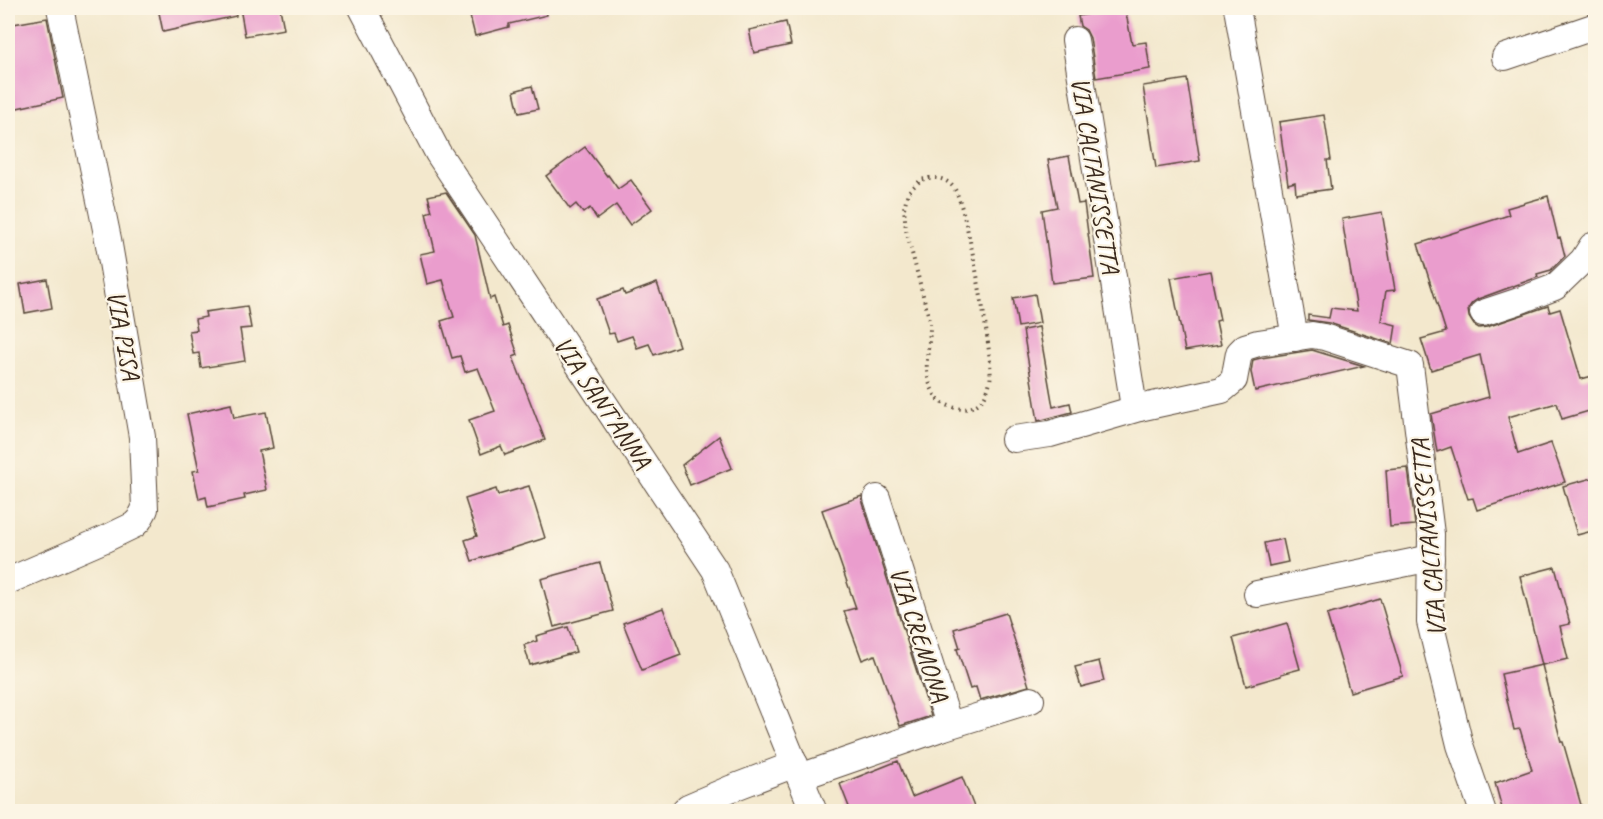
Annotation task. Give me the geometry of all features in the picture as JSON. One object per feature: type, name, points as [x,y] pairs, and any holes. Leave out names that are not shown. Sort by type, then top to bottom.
[{"type":"street","name":"VIA PISA","points":[[8,581],[134,525],[145,509],[142,437],[110,251],[60,8]]},
{"type":"street","name":"VIA SANT'ANNA","points":[[362,8],[438,153],[716,570],[814,812]]},
{"type":"street","points":[[1237,8],[1295,338]]},
{"type":"street","points":[[1505,57],[1596,26]]},
{"type":"street","name":"VIA CALTANISSETTA","points":[[1075,40],[1133,401],[1139,408],[1222,390],[1234,380],[1239,353],[1245,347],[1258,343],[1312,335],[1410,365],[1431,534],[1430,622],[1460,745],[1483,812]]},
{"type":"street","points":[[1483,313],[1519,302],[1555,287],[1583,260],[1592,246],[1596,245]]},
{"type":"street","points":[[1014,439],[1050,434],[1139,408]]},
{"type":"street","name":"VIA CREMONA","points":[[683,812],[688,807],[730,789],[941,728],[947,723],[877,498]]},
{"type":"street","points":[[1257,594],[1431,558]]},
{"type":"street","points":[[941,728],[1031,700]]},
{"type":"path","points":[[936,178],[945,181],[954,188],[960,200],[982,308],[990,360],[991,377],[988,388],[984,399],[974,407],[954,408],[943,404],[936,397],[926,372],[930,322],[906,230],[904,208],[908,192],[921,180],[936,178]]},
{"type":"building","points":[[158,8],[235,8],[236,16],[163,32]]},
{"type":"building","points":[[240,8],[280,8],[284,29],[245,36]]},
{"type":"building","points":[[468,8],[546,8],[547,15],[509,24],[509,27],[475,36]]},
{"type":"building","points":[[1125,8],[1132,44],[1146,42],[1150,69],[1096,78],[1090,38],[1086,30],[1080,26],[1078,16]]},
{"type":"building","points":[[47,18],[63,98],[8,110],[8,25]]},
{"type":"building","points":[[786,22],[791,45],[754,53],[749,30]]},
{"type":"building","points":[[1187,79],[1200,161],[1156,168],[1143,86]]},
{"type":"building","points":[[532,86],[538,109],[519,113],[514,91]]},
{"type":"building","points":[[1324,115],[1331,160],[1327,160],[1331,189],[1296,194],[1295,182],[1288,184],[1279,122]]},
{"type":"building","points":[[585,147],[618,189],[631,180],[652,209],[630,225],[616,205],[597,219],[590,208],[583,213],[576,204],[570,209],[546,176]]},
{"type":"building","points":[[1069,156],[1078,204],[1084,203],[1094,278],[1052,283],[1042,210],[1057,207],[1048,160]]},
{"type":"building","points":[[446,192],[475,235],[490,299],[494,297],[503,327],[508,325],[518,355],[513,357],[545,440],[505,455],[501,446],[481,454],[469,420],[495,411],[478,368],[465,372],[460,356],[452,358],[441,321],[454,317],[443,280],[427,284],[420,254],[435,251],[426,213],[432,211],[428,196]]},
{"type":"building","points":[[1548,196],[1558,238],[1560,237],[1565,256],[1551,270],[1537,274],[1538,277],[1478,299],[1468,309],[1469,317],[1479,328],[1548,306],[1550,312],[1560,309],[1581,379],[1596,375],[1596,409],[1562,419],[1557,403],[1508,417],[1518,454],[1551,443],[1565,482],[1477,510],[1473,498],[1468,499],[1451,447],[1437,452],[1431,414],[1489,397],[1480,355],[1431,370],[1421,339],[1446,332],[1418,244],[1509,215],[1507,208]]},
{"type":"building","points":[[1382,212],[1395,290],[1386,291],[1381,321],[1396,325],[1393,344],[1329,323],[1308,320],[1308,315],[1329,318],[1331,308],[1357,311],[1342,219]]},
{"type":"building","points":[[1210,271],[1220,320],[1216,321],[1221,345],[1185,351],[1171,278]]},
{"type":"building","points":[[47,279],[52,308],[25,313],[20,284]]},
{"type":"building","points":[[657,283],[679,346],[654,355],[649,344],[637,348],[632,336],[617,341],[614,333],[609,334],[597,299],[623,290],[625,295]]},
{"type":"building","points":[[1035,294],[1040,323],[1018,327],[1013,298]]},
{"type":"building","points":[[247,306],[251,328],[240,329],[245,361],[201,368],[199,353],[193,354],[189,331],[197,330],[195,319],[206,317],[205,312]]},
{"type":"building","points":[[1039,327],[1053,407],[1070,403],[1072,412],[1038,421],[1023,330]]},
{"type":"building","points":[[1312,350],[1364,366],[1255,391],[1251,372],[1253,360]]},
{"type":"building","points":[[231,404],[234,418],[266,412],[273,448],[259,451],[267,490],[244,495],[245,499],[208,507],[206,497],[199,499],[193,471],[199,470],[187,414]]},
{"type":"building","points":[[719,436],[732,468],[690,485],[682,465]]},
{"type":"building","points":[[1408,468],[1415,525],[1390,527],[1386,470]]},
{"type":"building","points":[[1596,477],[1596,530],[1577,535],[1563,486]]},
{"type":"building","points":[[529,486],[545,538],[472,561],[465,540],[477,536],[465,499],[496,489],[498,495]]},
{"type":"building","points":[[862,496],[931,716],[900,726],[875,655],[862,660],[844,611],[856,608],[822,510]]},
{"type":"building","points":[[1283,539],[1288,562],[1269,566],[1264,543]]},
{"type":"building","points":[[600,563],[613,611],[554,627],[541,579]]},
{"type":"building","points":[[1555,567],[1570,624],[1560,626],[1568,659],[1542,665],[1520,576]]},
{"type":"building","points":[[1380,599],[1403,676],[1350,692],[1327,615]]},
{"type":"building","points":[[663,608],[681,655],[642,670],[623,623]]},
{"type":"building","points":[[1006,613],[1029,686],[980,700],[976,687],[970,689],[957,649],[960,648],[954,629]]},
{"type":"building","points":[[1287,623],[1300,669],[1246,686],[1233,638]]},
{"type":"building","points":[[568,627],[576,652],[530,665],[524,645],[537,641],[536,636]]},
{"type":"building","points":[[1099,661],[1104,681],[1081,687],[1075,667]]},
{"type":"building","points":[[1542,665],[1561,742],[1563,742],[1583,812],[1503,812],[1495,783],[1532,770],[1520,729],[1514,730],[1501,674]]},
{"type":"building","points":[[898,761],[912,797],[962,777],[976,812],[851,812],[840,784]]}]
